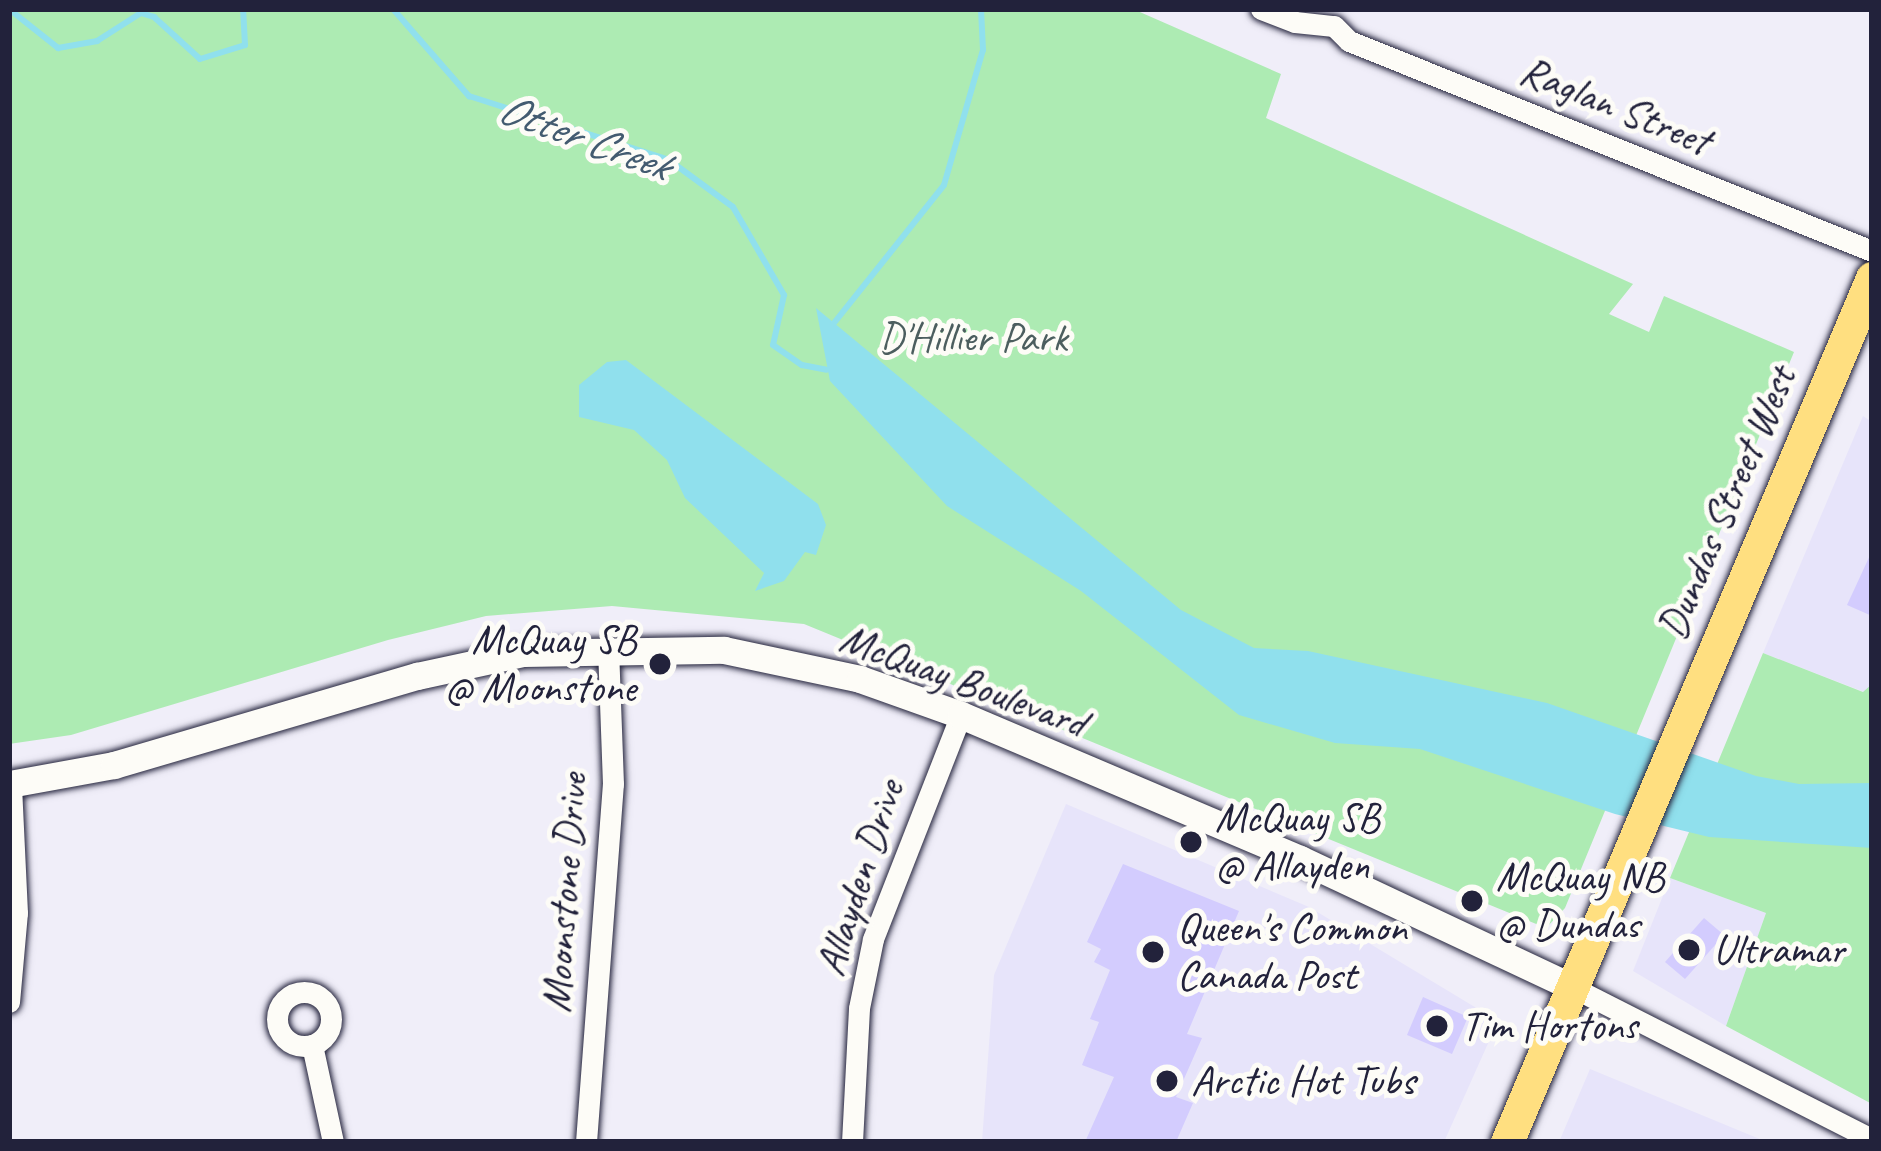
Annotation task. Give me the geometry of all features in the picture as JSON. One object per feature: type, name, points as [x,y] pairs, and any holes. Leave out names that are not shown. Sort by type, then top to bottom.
[{"type":"main road","name":"Dundas Street West","points":[[1572,987],[1872,278]]},
{"type":"main road","points":[[1507,1142],[1572,987]]},
{"type":"street","name":"Raglan Street","points":[[1261,9],[1295,22],[1334,17],[1348,41],[1872,251]]},
{"type":"street","name":"Moonstone Drive","points":[[586,1142],[614,784],[608,649]]},
{"type":"street","name":"McQuay Boulevard","points":[[10,784],[113,765],[417,676],[523,653],[724,650],[860,680],[961,716],[1300,859],[1572,987]]},
{"type":"street","name":"Allayden Drive","points":[[852,1142],[859,1008],[874,939],[961,716]]},
{"type":"street","points":[[9,1002],[17,913],[10,784]]},
{"type":"street","points":[[1572,987],[1872,1139]]},
{"type":"street","points":[[312,1045],[333,1142]]},
{"type":"shaded area","points":[[1863,416],[1872,422],[1872,695],[1763,653]]},
{"type":"shaded area","points":[[1066,804],[1309,907],[1498,1021],[1444,1142],[982,1142],[994,975]]},
{"type":"shaded area","points":[[1670,878],[1766,913],[1726,1026],[1633,971]]},
{"type":"shaded area","points":[[1590,1069],[1767,1142],[1559,1142]]},
{"type":"green space","name":"D'Hillier Park","points":[[9,9],[1133,9],[1281,74],[1266,118],[1633,284],[1609,314],[1649,332],[1664,296],[1794,352],[1565,908],[1546,928],[804,624],[612,606],[486,616],[388,640],[71,735],[9,744]]},
{"type":"green space","points":[[1763,653],[1863,692],[1872,684],[1872,1104],[1726,1026],[1766,913],[1670,878]]},
{"type":"water","points":[[816,308],[1181,610],[1254,648],[1308,651],[1547,703],[1756,776],[1799,784],[1872,783],[1872,848],[1709,837],[1615,814],[1420,749],[1335,743],[1239,715],[1081,591],[947,506],[830,381]]},
{"type":"water","points":[[626,360],[818,504],[826,525],[816,555],[805,552],[784,581],[755,591],[764,573],[685,498],[667,460],[634,430],[579,417],[579,385],[607,362]]},
{"type":"building","points":[[1872,551],[1872,616],[1847,605]]},
{"type":"building","points":[[1123,864],[1239,911],[1187,1034],[1202,1038],[1176,1097],[1193,1103],[1176,1142],[1085,1142],[1114,1077],[1082,1065],[1099,1022],[1090,1019],[1110,970],[1094,962],[1101,949],[1087,942]]},
{"type":"building","points":[[1704,918],[1724,935],[1685,979],[1665,962]]},
{"type":"building","name":"Tim Hortons","points":[[1423,997],[1468,1017],[1452,1054],[1407,1035]]},
{"type":"waterway","name":"Otter Creek","points":[[9,9],[58,48],[97,41],[141,13],[154,17],[200,59],[245,45],[243,9]]},
{"type":"waterway","name":"Otter Creek","points":[[393,9],[469,96],[669,160],[733,207],[784,295],[773,345],[802,365],[827,370]]},
{"type":"waterway","points":[[834,323],[944,185],[983,50],[981,9]]},
{"type":"place","name":"McQuay SB @ Moonstone","points":[[660,664]]},
{"type":"place","name":"McQuay SB @ Allayden","points":[[1191,842]]},
{"type":"place","name":"McQuay NB @ Dundas","points":[[1472,901]]},
{"type":"place","name":"Ultramar","points":[[1689,950]]},
{"type":"place","name":"Queen's Common Canada Post","points":[[1153,952]]},
{"type":"place","name":"Tim Hortons","points":[[1437,1026]]},
{"type":"place","name":"Arctic Hot Tubs","points":[[1167,1081]]}]
